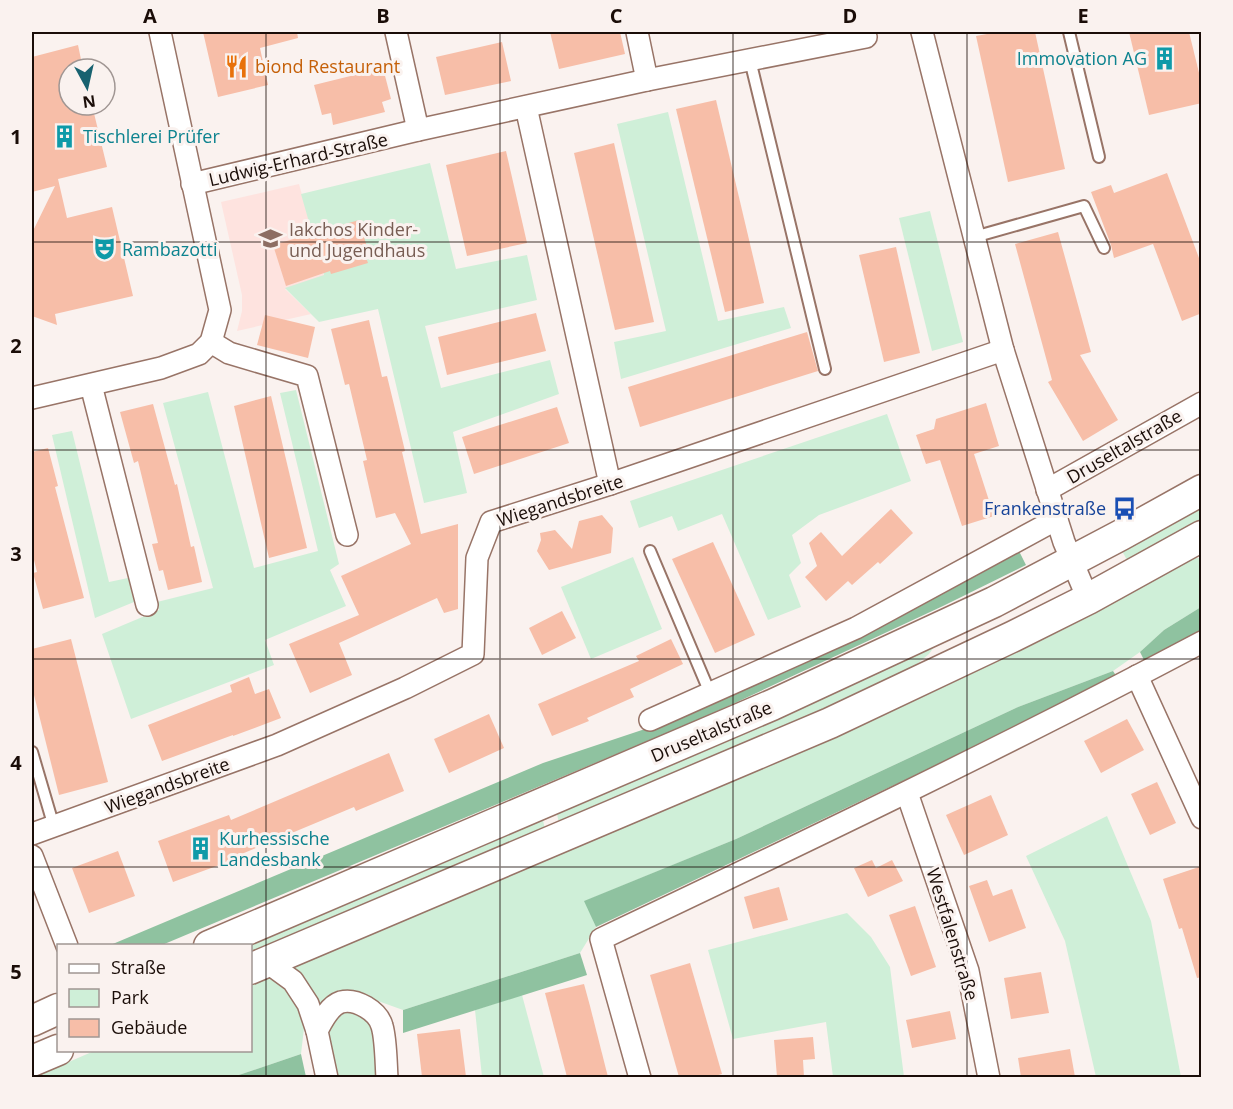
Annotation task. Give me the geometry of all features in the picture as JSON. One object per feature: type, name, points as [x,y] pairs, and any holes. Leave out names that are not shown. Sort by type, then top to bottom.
[{"type":"main road","name":"Druseltalstraße","points":[[210,944],[772,705],[994,602],[1202,490]]},
{"type":"main road","points":[[259,966],[830,723],[1088,599],[1202,536]]},
{"type":"main road","points":[[32,1021],[57,1009]]},
{"type":"main road","points":[[32,1061],[57,1050]]},
{"type":"street","points":[[159,32],[192,184]]},
{"type":"street","points":[[396,32],[418,130]]},
{"type":"street","points":[[637,32],[647,80]]},
{"type":"street","points":[[922,32],[1003,350],[1047,490],[1088,599]]},
{"type":"street","name":"Ludwig-Erhard-Straße","points":[[211,342],[220,310],[192,184],[526,106],[866,37]]},
{"type":"street","points":[[526,106],[610,484]]},
{"type":"street","points":[[32,398],[161,368],[199,354],[211,342],[229,353],[307,375],[347,535]]},
{"type":"street","name":"Wiegandsbreite","points":[[32,834],[278,746],[473,654],[477,558],[490,522],[610,484],[1003,350]]},
{"type":"street","points":[[91,385],[147,605]]},
{"type":"street","name":"Druseltalstraße","points":[[1047,490],[1202,403]]},
{"type":"street","name":"Druseltalstraße","points":[[650,720],[856,628],[1057,519]]},
{"type":"street","points":[[640,1077],[602,939],[907,793],[1202,642]]},
{"type":"street","points":[[1137,676],[1202,818]]},
{"type":"street","name":"Westfalenstraße","points":[[907,793],[968,971],[990,1077]]},
{"type":"street","points":[[32,856],[67,944]]},
{"type":"street","points":[[259,966],[293,981],[308,1004],[317,1030],[327,1077]]},
{"type":"street","points":[[317,1030],[331,1008],[340,1002],[352,1002],[364,1006],[378,1017],[382,1026],[387,1077]]},
{"type":"lane","points":[[1069,32],[1099,157]]},
{"type":"lane","points":[[750,60],[825,369]]},
{"type":"lane","points":[[974,237],[1084,206],[1104,248]]},
{"type":"lane","points":[[650,551],[710,693]]},
{"type":"lane","points":[[32,752],[54,827]]},
{"type":"shaded area","name":"Iakchos Kinder- und Jugendhaus","points":[[299,184],[324,276],[285,289],[311,314],[237,331],[242,311],[242,295],[221,202]]},
{"type":"green space","points":[[668,112],[718,321],[784,307],[791,328],[621,379],[614,342],[666,331],[617,124]]},
{"type":"green space","points":[[430,163],[456,269],[527,255],[537,300],[425,326],[441,388],[550,360],[559,394],[453,432],[467,493],[424,503],[378,309],[319,322],[285,288],[324,275],[301,194]]},
{"type":"green space","points":[[930,211],[963,342],[932,351],[899,218]]},
{"type":"green space","points":[[296,390],[339,564],[330,570],[346,606],[265,640],[274,665],[131,719],[102,634],[159,610],[157,602],[213,588],[163,403],[208,392],[254,568],[318,551],[280,393]]},
{"type":"green space","points":[[887,414],[911,481],[819,515],[792,535],[801,563],[789,575],[801,607],[768,620],[722,514],[678,531],[672,516],[639,528],[630,501]]},
{"type":"green space","points":[[72,431],[109,582],[128,578],[134,602],[95,618],[52,435]]},
{"type":"green space","points":[[1201,508],[1201,520],[1127,560],[1122,551]]},
{"type":"green space","points":[[1019,551],[1026,565],[707,716],[164,944],[113,944],[543,763],[645,729],[702,705]]},
{"type":"green space","points":[[633,557],[662,629],[591,659],[561,587]]},
{"type":"green space","points":[[1192,558],[1201,558],[1201,607],[1164,630],[1140,652],[1113,671],[1018,707],[736,839],[585,901],[596,927],[580,953],[403,1010],[352,993],[325,1005],[304,1028],[301,1054],[233,1077],[32,1078],[92,1052],[252,1052],[252,985],[770,762]]},
{"type":"green space","points":[[1201,607],[1201,633],[1146,664],[1140,652],[1164,630]]},
{"type":"green space","points":[[934,647],[912,668],[769,734],[559,824],[557,814]]},
{"type":"green space","points":[[1113,671],[1119,680],[596,927],[584,901],[736,839],[1018,707]]},
{"type":"green space","points":[[1107,816],[1151,921],[1181,1077],[1096,1077],[1065,941],[1026,856]]},
{"type":"green space","points":[[543,820],[545,830],[252,955],[252,944]]},
{"type":"green space","points":[[847,913],[871,937],[890,967],[904,1077],[833,1077],[826,1022],[733,1039],[708,950]]},
{"type":"green space","points":[[580,953],[587,975],[403,1033],[403,1010]]},
{"type":"green space","points":[[522,995],[544,1077],[482,1077],[475,1010]]},
{"type":"green space","points":[[331,1008],[378,1017],[387,1077],[327,1077],[324,1019]]},
{"type":"green space","points":[[301,1054],[306,1077],[233,1077]]},
{"type":"building","points":[[203,32],[297,32],[298,38],[260,48],[268,85],[218,97]]},
{"type":"building","points":[[550,32],[620,32],[625,54],[559,69]]},
{"type":"building","points":[[998,32],[1035,32],[1065,169],[1008,182],[976,36]]},
{"type":"building","name":"Immovation AG","points":[[1129,32],[1189,32],[1202,85],[1202,103],[1149,115]]},
{"type":"building","points":[[502,42],[511,81],[445,95],[436,57]]},
{"type":"building","points":[[78,45],[80,57],[57,57],[57,117],[95,117],[107,167],[58,179],[67,218],[112,207],[133,296],[55,314],[57,325],[32,316],[32,233],[55,186],[32,192],[32,57]]},
{"type":"building","points":[[383,68],[391,99],[382,102],[385,112],[333,125],[331,113],[322,115],[314,85]]},
{"type":"building","points":[[716,100],[764,303],[725,312],[676,109]]},
{"type":"building","points":[[614,143],[654,322],[615,330],[574,153]]},
{"type":"building","points":[[506,151],[527,243],[467,256],[446,165]]},
{"type":"building","points":[[1167,173],[1202,266],[1202,313],[1182,321],[1153,244],[1114,258],[1091,192],[1111,185],[1114,193]]},
{"type":"building","points":[[359,220],[367,247],[363,249],[368,263],[331,274],[330,271],[286,286],[273,245]]},
{"type":"building","points":[[1058,232],[1091,352],[1080,355],[1118,420],[1083,441],[1048,382],[1052,380],[1015,244]]},
{"type":"building","points":[[896,247],[920,353],[884,362],[859,255]]},
{"type":"building","points":[[536,313],[546,351],[447,375],[438,337]]},
{"type":"building","points":[[265,315],[315,327],[308,358],[257,345]]},
{"type":"building","points":[[369,320],[382,377],[387,376],[405,451],[402,452],[421,534],[458,524],[458,609],[444,613],[437,598],[339,643],[352,675],[310,693],[289,644],[359,615],[341,576],[411,544],[395,513],[376,518],[363,461],[367,460],[349,384],[345,385],[331,329]]},
{"type":"building","points":[[807,332],[818,371],[640,427],[628,387]]},
{"type":"building","points":[[271,396],[307,548],[269,558],[234,406]]},
{"type":"building","points":[[986,403],[999,446],[974,454],[994,516],[962,526],[940,460],[926,464],[916,435],[934,429],[936,419]]},
{"type":"building","points":[[153,404],[175,485],[177,484],[191,547],[194,546],[202,582],[168,590],[163,570],[159,571],[152,544],[158,543],[138,461],[134,463],[120,412]]},
{"type":"building","points":[[557,407],[569,443],[474,474],[462,437]]},
{"type":"building","points":[[48,448],[58,486],[55,487],[84,598],[43,609],[33,573],[37,572],[32,552],[32,452]]},
{"type":"building","points":[[891,509],[913,533],[880,564],[878,562],[852,585],[848,581],[826,601],[805,577],[817,566],[809,543],[821,532],[842,556]]},
{"type":"building","points":[[602,515],[613,528],[611,553],[549,570],[537,551],[541,540],[540,533],[555,530],[572,549],[579,521]]},
{"type":"building","points":[[713,542],[755,635],[715,653],[672,559]]},
{"type":"building","points":[[562,611],[576,638],[542,655],[529,628]]},
{"type":"building","points":[[71,639],[108,782],[59,795],[32,687],[32,649]]},
{"type":"building","points":[[671,639],[683,664],[630,689],[634,697],[587,718],[589,721],[552,736],[538,704],[639,661],[636,656]]},
{"type":"building","points":[[249,677],[255,694],[269,689],[281,718],[162,761],[148,725],[232,692],[230,685]]},
{"type":"building","points":[[489,714],[504,748],[449,773],[434,739]]},
{"type":"building","points":[[1127,719],[1144,750],[1101,773],[1084,741]]},
{"type":"building","points":[[389,753],[404,791],[356,811],[354,807],[244,853],[244,856],[173,882],[158,841],[229,815],[231,820]]},
{"type":"building","points":[[1157,782],[1176,823],[1150,835],[1131,794]]},
{"type":"building","points":[[991,795],[1008,835],[964,855],[946,815]]},
{"type":"building","points":[[118,851],[135,896],[89,913],[72,868]]},
{"type":"building","points":[[872,860],[876,868],[892,860],[903,881],[868,897],[854,868]]},
{"type":"building","points":[[1202,866],[1202,977],[1197,978],[1182,928],[1179,929],[1163,879]]},
{"type":"building","points":[[987,880],[993,896],[1012,889],[1026,928],[989,942],[969,886]]},
{"type":"building","points":[[779,887],[788,920],[753,929],[744,897]]},
{"type":"building","points":[[915,906],[936,967],[911,976],[889,915]]},
{"type":"building","points":[[690,963],[722,1074],[711,1077],[679,1077],[650,975]]},
{"type":"building","points":[[1041,972],[1049,1013],[1011,1019],[1004,978]]},
{"type":"building","points":[[584,984],[608,1077],[567,1077],[545,993]]},
{"type":"building","points":[[950,1011],[956,1039],[912,1048],[906,1020]]},
{"type":"building","points":[[460,1029],[466,1077],[422,1077],[417,1034]]},
{"type":"building","points":[[813,1037],[815,1059],[803,1060],[804,1077],[777,1077],[774,1040]]},
{"type":"building","points":[[1070,1049],[1075,1077],[1021,1077],[1018,1058]]},
{"type":"place","name":"Immovation AG","points":[[1165,58]]},
{"type":"place","name":"biond Restaurant","points":[[237,66]]},
{"type":"place","name":"Tischlerei Prüfer","points":[[65,136]]},
{"type":"place","name":"Iakchos Kinder- und Jugendhaus","points":[[271,239]]},
{"type":"place","name":"Rambazotti","points":[[104,249]]},
{"type":"place","name":"Frankenstraße","points":[[1124,508]]},
{"type":"place","name":"Kurhessische Landesbank","points":[[201,848]]}]
